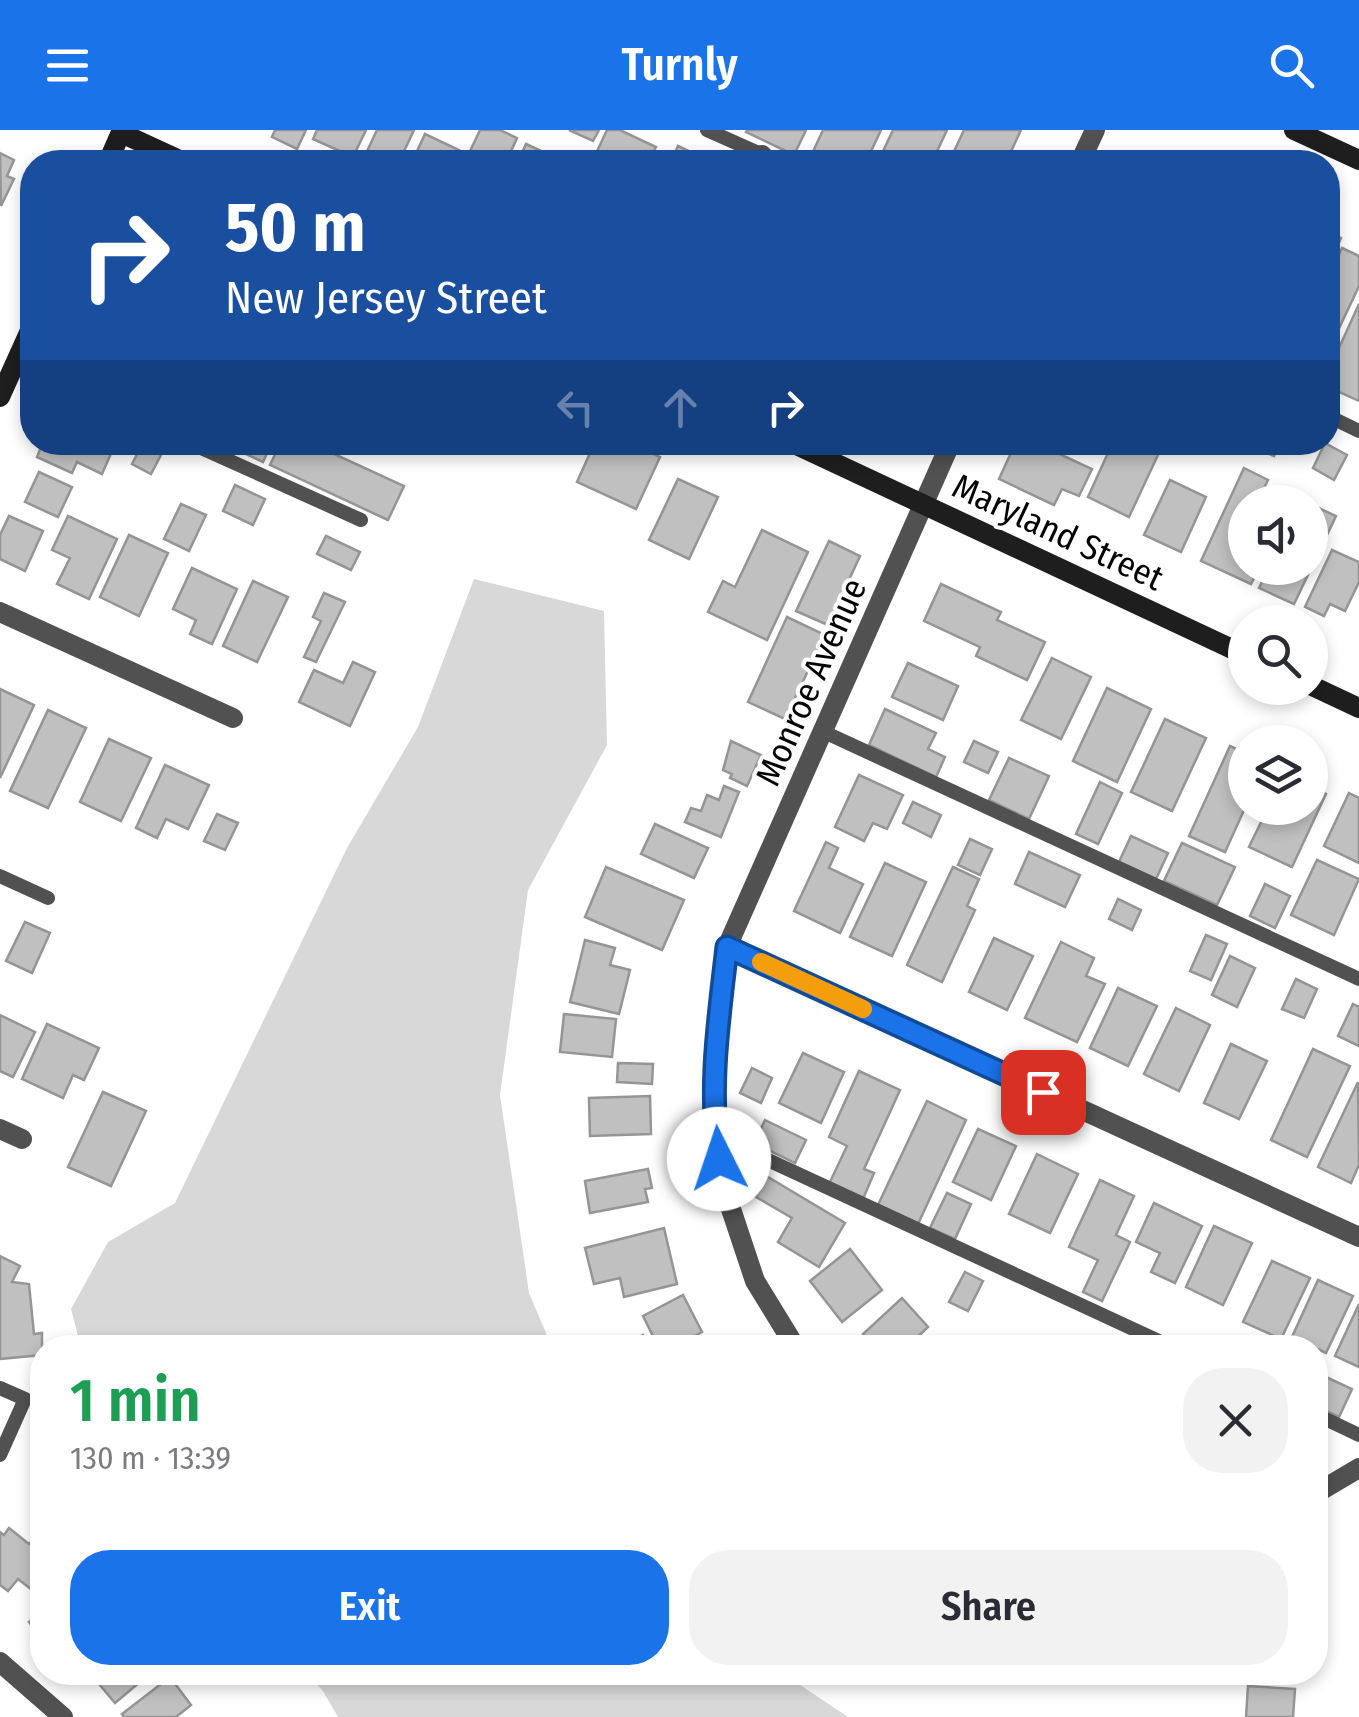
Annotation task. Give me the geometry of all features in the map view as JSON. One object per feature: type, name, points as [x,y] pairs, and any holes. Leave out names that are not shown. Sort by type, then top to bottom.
[{"type":"street","points":[[1294,130],[1337,150]]},
{"type":"street","points":[[119,131],[159,150]]},
{"type":"street","points":[[0,397],[20,374]]},
{"type":"street","name":"Maryland Street","points":[[817,455],[1228,647]]},
{"type":"street","name":"Monroe Avenue","points":[[788,1335],[755,1281],[722,1182],[716,1136],[715,1047],[727,947],[945,455]]},
{"type":"street","points":[[0,612],[233,718]]},
{"type":"street","points":[[1328,694],[1359,708]]},
{"type":"street","points":[[727,947],[1359,1238]]},
{"type":"street","points":[[0,1128],[22,1139]]},
{"type":"street","points":[[1328,1486],[1359,1468]]},
{"type":"street","points":[[0,1662],[63,1717]]},
{"type":"lane","points":[[707,130],[746,150]]},
{"type":"lane","points":[[217,455],[361,520]]},
{"type":"lane","points":[[824,732],[1359,979]]},
{"type":"lane","points":[[0,876],[48,898]]},
{"type":"lane","points":[[716,1136],[1146,1335]]},
{"type":"lane","points":[[0,1388],[26,1399],[0,1456]]},
{"type":"lane","points":[[1328,1420],[1359,1436]]},
{"type":"shaded area","points":[[474,579],[604,611],[607,745],[528,890],[500,1095],[529,1293],[547,1335],[78,1335],[71,1309],[108,1242],[175,1203],[347,848],[418,727]]},
{"type":"shaded area","points":[[317,1685],[800,1685],[848,1717],[338,1717]]},
{"type":"building","points":[[275,130],[306,130],[297,149],[272,137]]},
{"type":"building","points":[[317,130],[366,130],[356,150],[337,150],[313,139]]},
{"type":"building","points":[[377,130],[414,130],[405,150],[368,150]]},
{"type":"building","points":[[480,130],[500,130],[517,138],[512,150],[471,150]]},
{"type":"building","points":[[569,130],[599,130],[593,141]]},
{"type":"building","points":[[607,130],[620,130],[656,147],[654,150],[598,150]]},
{"type":"building","points":[[806,130],[796,150],[784,150],[746,132]]},
{"type":"building","points":[[823,130],[881,130],[872,150],[814,150]]},
{"type":"building","points":[[893,130],[947,130],[938,150],[884,150]]},
{"type":"building","points":[[964,130],[1021,130],[1012,150],[955,150]]},
{"type":"building","points":[[425,134],[459,150],[418,150]]},
{"type":"building","points":[[0,153],[14,160],[7,176],[14,179],[1,206]]},
{"type":"building","points":[[1342,248],[1359,256],[1359,286],[1340,326]]},
{"type":"building","points":[[1359,304],[1359,401],[1340,392],[1340,346]]},
{"type":"building","points":[[1340,451],[1347,455],[1334,480],[1313,468],[1319,455],[1340,455]]},
{"type":"building","points":[[110,455],[102,474],[77,462],[72,473],[37,457]]},
{"type":"building","points":[[137,455],[161,455],[151,474],[132,464]]},
{"type":"building","points":[[248,455],[266,455],[263,462]]},
{"type":"building","points":[[275,455],[336,455],[404,486],[388,520],[270,465]]},
{"type":"building","points":[[589,455],[660,457],[636,509],[577,482]]},
{"type":"building","points":[[1010,455],[1062,455],[1092,469],[1079,496],[1062,489],[1054,505],[999,479]]},
{"type":"building","points":[[1107,455],[1158,455],[1129,517],[1088,497]]},
{"type":"building","points":[[1244,468],[1268,480],[1266,485],[1236,485]]},
{"type":"building","points":[[39,472],[72,487],[58,517],[25,502]]},
{"type":"building","points":[[678,479],[718,497],[689,559],[649,540]]},
{"type":"building","points":[[1170,480],[1206,497],[1181,552],[1144,535]]},
{"type":"building","points":[[235,485],[265,499],[253,525],[223,511]]},
{"type":"building","points":[[1228,503],[1228,573],[1201,561]]},
{"type":"building","points":[[181,504],[206,515],[189,551],[164,539]]},
{"type":"building","points":[[1328,512],[1336,516],[1328,533]]},
{"type":"building","points":[[9,516],[43,531],[25,571],[0,559],[0,535]]},
{"type":"building","points":[[68,516],[117,539],[89,599],[57,584],[70,558],[52,550]]},
{"type":"building","points":[[762,530],[808,552],[767,640],[708,612],[723,581],[735,587]]},
{"type":"building","points":[[129,535],[168,553],[139,616],[100,597]]},
{"type":"building","points":[[326,536],[360,552],[351,570],[317,554]]},
{"type":"building","points":[[829,541],[860,556],[828,625],[796,611]]},
{"type":"building","points":[[1332,550],[1359,562],[1359,582],[1345,611],[1330,604],[1328,608],[1306,605],[1315,585],[1328,585],[1328,558]]},
{"type":"building","points":[[192,568],[237,589],[212,644],[190,634],[196,620],[173,609]]},
{"type":"building","points":[[253,581],[288,597],[257,662],[223,646]]},
{"type":"building","points":[[941,584],[1001,612],[997,620],[1045,642],[1027,680],[976,656],[980,647],[924,621]]},
{"type":"building","points":[[1260,585],[1303,585],[1294,604],[1259,588]]},
{"type":"building","points":[[324,593],[345,602],[316,662],[304,657],[321,621],[313,617]]},
{"type":"building","points":[[787,617],[825,635],[785,719],[748,702]]},
{"type":"building","points":[[1052,658],[1091,677],[1061,739],[1021,720]]},
{"type":"building","points":[[353,662],[375,672],[350,726],[299,702],[314,670],[343,683]]},
{"type":"building","points":[[908,663],[958,686],[943,720],[892,697]]},
{"type":"building","points":[[1107,688],[1151,709],[1117,782],[1073,761]]},
{"type":"building","points":[[0,689],[34,705],[0,778]]},
{"type":"building","points":[[885,709],[936,733],[928,749],[945,757],[936,777],[869,745]]},
{"type":"building","points":[[48,710],[86,728],[48,808],[10,791]]},
{"type":"building","points":[[1165,719],[1206,738],[1172,811],[1131,792]]},
{"type":"building","points":[[109,739],[151,758],[121,821],[80,802]]},
{"type":"building","points":[[731,741],[761,755],[747,786],[723,770]]},
{"type":"building","points":[[974,741],[998,752],[988,773],[964,762]]},
{"type":"building","points":[[1228,750],[1228,825],[1237,825],[1225,852],[1189,836]]},
{"type":"building","points":[[1009,758],[1049,776],[1029,819],[989,800]]},
{"type":"building","points":[[165,765],[209,785],[188,829],[166,819],[157,838],[136,828]]},
{"type":"building","points":[[859,775],[903,795],[887,829],[873,823],[864,841],[835,827]]},
{"type":"building","points":[[1100,782],[1122,793],[1098,844],[1076,834]]},
{"type":"building","points":[[724,786],[739,792],[721,837],[685,822],[691,808],[701,811],[707,795],[719,800]]},
{"type":"building","points":[[1349,793],[1359,798],[1359,863],[1324,846]]},
{"type":"building","points":[[913,802],[941,815],[931,837],[903,823]]},
{"type":"building","points":[[217,814],[238,823],[225,850],[204,841]]},
{"type":"building","points":[[655,824],[708,848],[694,878],[641,854]]},
{"type":"building","points":[[1260,825],[1312,825],[1292,867],[1249,847]]},
{"type":"building","points":[[1131,836],[1168,853],[1156,879],[1119,862]]},
{"type":"building","points":[[970,839],[992,849],[980,875],[958,865]]},
{"type":"building","points":[[826,842],[838,848],[829,868],[863,884],[840,933],[794,911]]},
{"type":"building","points":[[1182,843],[1235,867],[1217,905],[1164,881]]},
{"type":"building","points":[[1029,852],[1080,875],[1065,907],[1015,884]]},
{"type":"building","points":[[1317,860],[1359,879],[1334,935],[1291,915]]},
{"type":"building","points":[[885,863],[926,882],[892,956],[850,937]]},
{"type":"building","points":[[606,867],[684,900],[662,950],[585,917]]},
{"type":"building","points":[[953,867],[979,879],[967,906],[975,910],[942,982],[907,965]]},
{"type":"building","points":[[1265,884],[1290,896],[1275,928],[1250,916]]},
{"type":"building","points":[[1118,899],[1141,910],[1132,930],[1109,919]]},
{"type":"building","points":[[25,922],[50,933],[32,973],[6,961]]},
{"type":"building","points":[[1206,935],[1227,944],[1211,980],[1190,971]]},
{"type":"building","points":[[994,938],[1033,956],[1007,1010],[969,992]]},
{"type":"building","points":[[585,940],[615,948],[610,965],[630,970],[619,1014],[570,1002]]},
{"type":"building","points":[[1061,942],[1094,958],[1086,976],[1105,984],[1077,1042],[1025,1018]]},
{"type":"building","points":[[1230,956],[1255,968],[1237,1007],[1212,995]]},
{"type":"building","points":[[1296,979],[1317,989],[1304,1018],[1282,1009]]},
{"type":"building","points":[[1118,988],[1157,1006],[1128,1066],[1090,1048]]},
{"type":"building","points":[[1353,1004],[1359,1007],[1359,1046],[1338,1036]]},
{"type":"building","points":[[1176,1008],[1210,1025],[1179,1091],[1144,1074]]},
{"type":"building","points":[[564,1014],[616,1019],[612,1057],[560,1052]]},
{"type":"building","points":[[0,1015],[35,1032],[13,1077],[0,1071]]},
{"type":"building","points":[[47,1024],[99,1048],[84,1080],[73,1075],[63,1098],[22,1079]]},
{"type":"building","points":[[1231,1044],[1267,1061],[1239,1119],[1204,1103]]},
{"type":"building","points":[[1313,1049],[1350,1066],[1307,1157],[1271,1140]]},
{"type":"building","points":[[803,1053],[844,1072],[821,1123],[779,1103]]},
{"type":"building","points":[[618,1063],[653,1064],[652,1084],[617,1082]]},
{"type":"building","points":[[752,1068],[772,1078],[761,1103],[740,1093]]},
{"type":"building","points":[[859,1071],[900,1090],[864,1169],[874,1173],[863,1199],[829,1184],[847,1146],[829,1137]]},
{"type":"building","points":[[1358,1082],[1359,1165],[1351,1183],[1318,1167]]},
{"type":"building","points":[[103,1092],[146,1111],[111,1186],[68,1167]]},
{"type":"building","points":[[650,1096],[651,1134],[590,1136],[589,1098]]},
{"type":"building","points":[[927,1101],[966,1120],[918,1224],[878,1205]]},
{"type":"building","points":[[765,1120],[806,1140],[795,1163],[754,1143]]},
{"type":"building","points":[[978,1129],[1016,1146],[991,1200],[953,1182]]},
{"type":"building","points":[[1037,1154],[1078,1174],[1050,1233],[1009,1214]]},
{"type":"building","points":[[648,1169],[652,1188],[645,1189],[648,1202],[590,1213],[585,1181]]},
{"type":"building","points":[[768,1177],[845,1223],[819,1267],[778,1242],[792,1218],[756,1197]]},
{"type":"building","points":[[1100,1180],[1134,1196],[1116,1235],[1130,1242],[1102,1301],[1083,1292],[1098,1260],[1069,1247]]},
{"type":"building","points":[[947,1193],[971,1204],[955,1239],[930,1228]]},
{"type":"building","points":[[1154,1203],[1202,1226],[1175,1283],[1151,1272],[1160,1253],[1136,1242]]},
{"type":"building","points":[[1214,1226],[1252,1243],[1223,1305],[1186,1287]]},
{"type":"building","points":[[664,1228],[677,1284],[624,1297],[620,1278],[594,1284],[585,1248]]},
{"type":"building","points":[[850,1249],[882,1290],[842,1322],[810,1281]]},
{"type":"building","points":[[0,1256],[20,1266],[12,1282],[29,1284],[34,1334],[42,1335],[30,1335],[30,1356],[0,1359]]},
{"type":"building","points":[[1272,1261],[1310,1278],[1283,1335],[1272,1335],[1243,1322]]},
{"type":"building","points":[[965,1272],[983,1281],[968,1311],[949,1302]]},
{"type":"building","points":[[1318,1280],[1353,1296],[1328,1349],[1328,1335],[1293,1335]]},
{"type":"building","points":[[683,1295],[702,1332],[652,1335],[643,1316]]},
{"type":"building","points":[[902,1298],[928,1327],[920,1335],[863,1334]]},
{"type":"building","points":[[1359,1304],[1359,1367],[1335,1356]]},
{"type":"building","points":[[1328,1378],[1352,1389],[1339,1417],[1328,1412]]},
{"type":"building","points":[[9,1528],[30,1543],[30,1588],[18,1579],[8,1591],[0,1585],[0,1532],[4,1535]]},
{"type":"building","points":[[100,1685],[136,1685],[115,1703]]},
{"type":"building","points":[[160,1685],[176,1685],[191,1705],[176,1717],[122,1714]]},
{"type":"building","points":[[1248,1686],[1295,1689],[1293,1717],[1246,1717]]},
{"type":"slow traffic","points":[[761,962],[863,1009]]},
{"type":"route","points":[[719,1159],[715,1047],[727,947],[1043,1092]]}]
